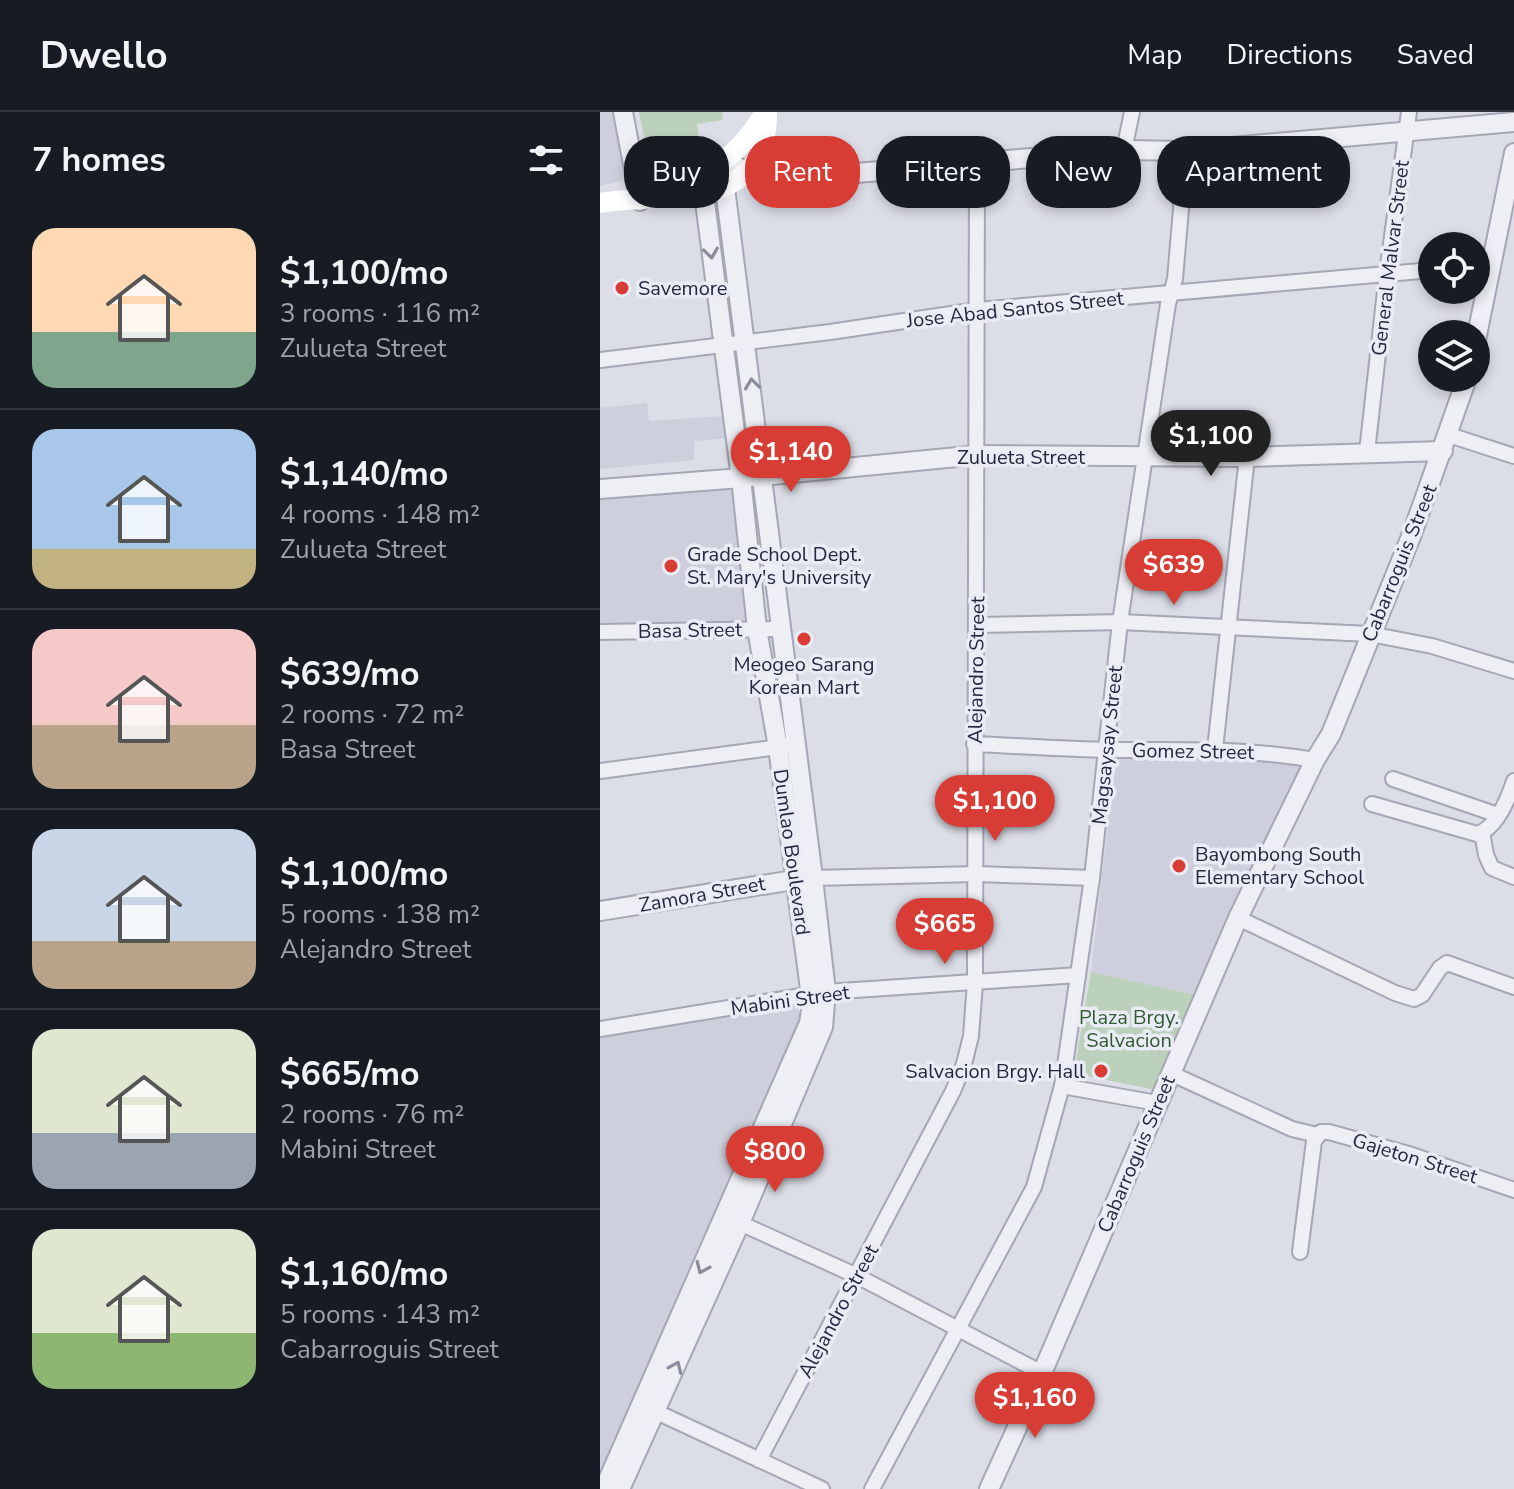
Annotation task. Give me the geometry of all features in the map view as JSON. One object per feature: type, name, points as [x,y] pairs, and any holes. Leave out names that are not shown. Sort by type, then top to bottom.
[{"type":"main road","points":[[729,159],[743,146],[767,112]]},
{"type":"main road","points":[[766,136],[767,112]]},
{"type":"street","points":[[623,112],[628,136]]},
{"type":"street","points":[[1127,136],[1132,112]]},
{"type":"street","name":"General Malvar Street","points":[[1367,452],[1409,112]]},
{"type":"street","points":[[1350,136],[1514,122]]},
{"type":"street","points":[[1490,240],[1514,153]]},
{"type":"street","name":"Dumlao Boulevard","points":[[705,208],[741,478],[757,629],[786,746]]},
{"type":"street","name":"Dumlao Boulevard","points":[[604,1489],[648,1408],[732,1220],[819,994],[786,746],[780,629],[728,208]]},
{"type":"street","name":"Alejandro Street","points":[[759,1460],[938,1121],[964,1064],[971,1036],[977,874],[974,744],[978,625],[977,208]]},
{"type":"street","name":"Magsaysay Street","points":[[872,1489],[1034,1187],[1062,1086],[1108,750],[1120,622],[1172,292],[1180,208]]},
{"type":"street","name":"Jose Abad Santos Street","points":[[600,360],[978,310],[1418,271]]},
{"type":"street","name":"Cabarroguis Street","points":[[989,1489],[1238,918],[1315,760],[1331,734],[1402,560],[1462,392]]},
{"type":"street","points":[[1446,443],[1514,456]]},
{"type":"street","name":"Zulueta Street","points":[[600,489],[978,455],[1247,457],[1367,452],[1446,443]]},
{"type":"street","points":[[1215,749],[1247,457]]},
{"type":"street","points":[[978,625],[1120,622],[1370,634],[1432,646],[1514,671]]},
{"type":"street","name":"Basa Street","points":[[600,632],[780,629]]},
{"type":"street","name":"Gomez Street","points":[[974,744],[1108,750],[1215,749],[1271,752],[1315,760]]},
{"type":"street","points":[[600,771],[786,746]]},
{"type":"street","points":[[1393,779],[1498,815]]},
{"type":"street","points":[[1372,804],[1471,833],[1482,832],[1498,815],[1514,781]]},
{"type":"street","points":[[1482,832],[1492,868],[1514,877]]},
{"type":"street","name":"Zamora Street","points":[[600,911],[804,878],[977,874],[1092,878]]},
{"type":"street","points":[[1238,918],[1352,974],[1410,998],[1422,995],[1440,968],[1447,963],[1514,987]]},
{"type":"street","name":"Mabini Street","points":[[600,1029],[819,994],[1078,975]]},
{"type":"street","name":"Gajeton Street","points":[[1170,1073],[1292,1129],[1317,1135],[1329,1132],[1412,1155],[1514,1190]]},
{"type":"street","points":[[1062,1086],[1157,1103]]},
{"type":"street","points":[[1300,1252],[1317,1135]]},
{"type":"street","points":[[732,1220],[857,1276],[1042,1373]]},
{"type":"street","points":[[648,1408],[822,1489]]},
{"type":"street","name":"Dumlao Boulevard","points":[[620,1489],[648,1408]]},
{"type":"shaded area","points":[[600,112],[621,112],[624,180],[600,186]]},
{"type":"shaded area","points":[[647,403],[649,421],[726,416],[730,438],[694,441],[694,460],[600,469],[600,408]]},
{"type":"shaded area","name":"Grade School Dept. St. Mary's University","points":[[735,484],[748,624],[600,624],[600,492]]},
{"type":"shaded area","name":"Bayombong South Elementary School","points":[[1116,753],[1305,760],[1196,995],[1091,972]]},
{"type":"shaded area","points":[[796,1003],[800,1014],[798,1024],[600,1472],[600,1037]]},
{"type":"green space","points":[[639,112],[722,112],[723,120],[697,124],[699,136],[644,136]]},
{"type":"green space","name":"Plaza Brgy. Salvacion","points":[[1091,972],[1196,995],[1155,1090],[1074,1073]]},
{"type":"place","name":"Savemore","points":[[622,288]]},
{"type":"place","name":"Grade School Dept. St. Mary's University","points":[[671,566]]},
{"type":"place","name":"Meogeo Sarang Korean Mart","points":[[804,639]]},
{"type":"place","name":"Bayombong South Elementary School","points":[[1179,866]]},
{"type":"place","name":"Salvacion Brgy. Hall","points":[[1101,1071]]}]
